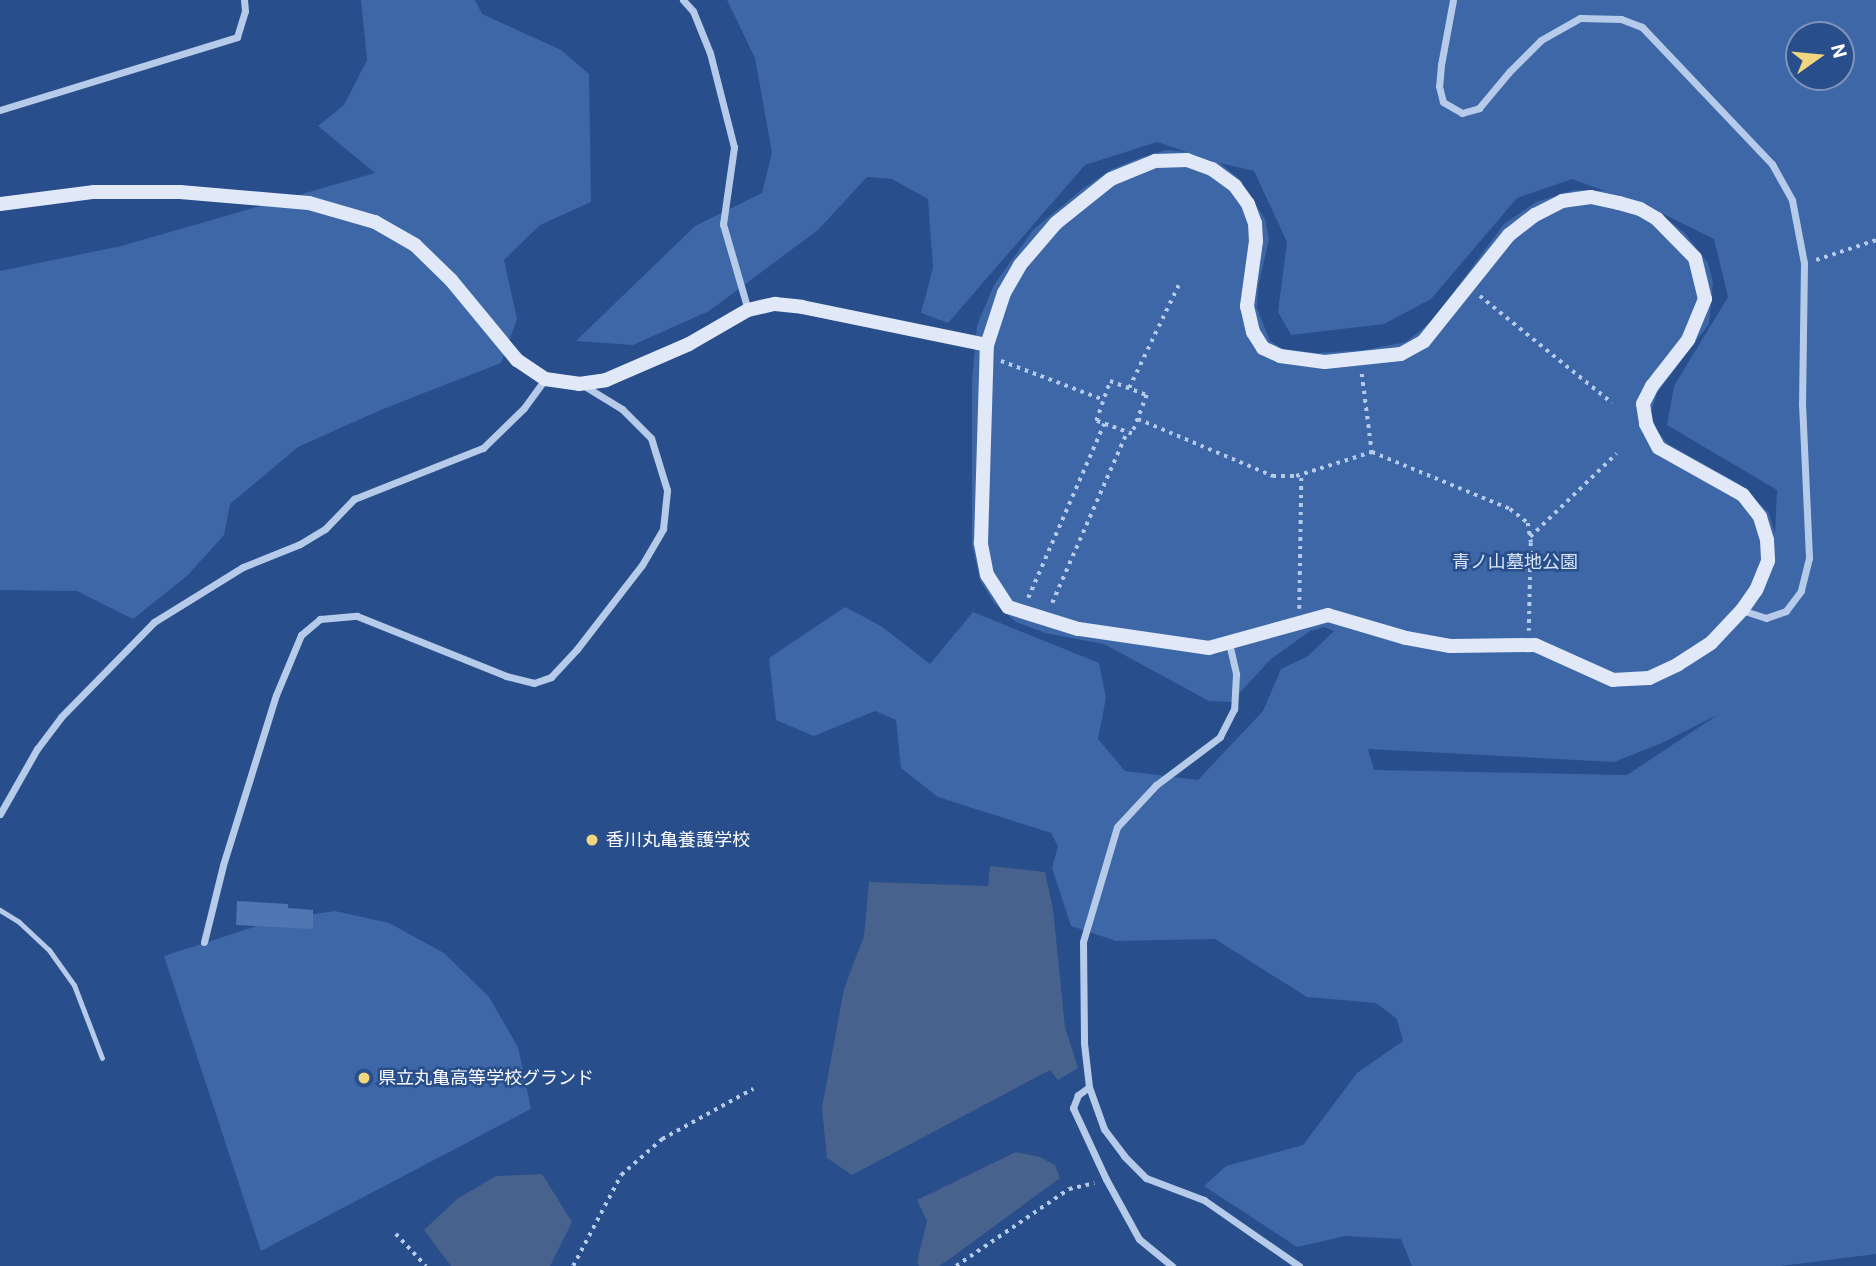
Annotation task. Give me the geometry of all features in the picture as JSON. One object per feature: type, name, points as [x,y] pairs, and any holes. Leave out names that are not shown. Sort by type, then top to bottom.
[{"type":"street","points":[[0,110],[237,37],[245,11],[244,0]]},
{"type":"street","points":[[683,0],[694,11],[710,53],[734,147],[723,224],[748,310]]},
{"type":"street","points":[[1453,0],[1439,86],[1443,102],[1462,113],[1479,108],[1541,40],[1580,18],[1621,19],[1642,27],[1772,164],[1792,200],[1804,263],[1802,403],[1809,558],[1801,591],[1786,611],[1766,618],[1742,610]]},
{"type":"street","points":[[1187,160],[1212,169],[1235,186],[1248,204],[1255,223],[1256,241],[1247,306],[1253,332],[1263,348],[1280,356],[1325,362],[1401,354],[1424,341],[1468,287],[1509,235],[1535,215],[1562,201],[1591,197],[1640,209],[1678,237],[1695,258],[1705,299],[1688,340],[1652,386],[1643,404],[1646,424],[1659,447],[1743,495],[1760,517],[1767,540],[1768,561],[1756,590],[1742,610],[1711,643],[1677,665],[1649,678],[1613,680],[1535,645],[1450,646],[1406,638],[1328,615],[1209,648],[1137,640],[1044,620],[1007,607],[988,575],[981,543],[987,350],[1004,293],[1020,265],[1056,223],[1111,179],[1155,161],[1187,160]]},
{"type":"street","points":[[0,204],[94,192],[180,192],[309,202],[375,222],[415,245],[451,280],[517,360],[545,380],[579,383],[606,380],[689,344],[748,310],[775,304],[802,307],[987,350]]},
{"type":"street","points":[[0,814],[37,748],[61,717],[154,622],[243,567],[317,534],[354,499],[483,448],[524,408],[545,380]]},
{"type":"street","points":[[204,942],[223,865],[276,695],[301,635],[320,619],[357,616],[506,676],[534,683],[551,677],[577,649],[642,565],[663,529],[667,490],[651,438],[622,409],[579,383]]},
{"type":"street","points":[[1229,643],[1236,674],[1234,709],[1220,737],[1156,785],[1117,827],[1083,942],[1084,1043],[1089,1087],[1104,1129],[1124,1156],[1146,1178],[1205,1200],[1299,1266]]},
{"type":"street","points":[[1089,1087],[1078,1096],[1073,1108],[1106,1180],[1139,1239],[1172,1266]]},
{"type":"lane","points":[[0,910],[19,922],[49,950],[75,985],[102,1058]]},
{"type":"path","points":[[1804,263],[1876,240]]},
{"type":"path","points":[[1129,388],[1180,282]]},
{"type":"path","points":[[1468,287],[1612,403]]},
{"type":"path","points":[[987,350],[1104,400]]},
{"type":"path","points":[[1360,358],[1372,452]]},
{"type":"path","points":[[1110,381],[1129,388],[1147,395],[1132,434],[1096,421],[1110,381]]},
{"type":"path","points":[[1138,419],[1273,476],[1301,475],[1372,452],[1510,509],[1528,523],[1530,537],[1529,645]]},
{"type":"path","points":[[1022,612],[1104,424]]},
{"type":"path","points":[[1044,620],[1127,432]]},
{"type":"path","points":[[1530,537],[1616,454]]},
{"type":"path","points":[[1298,624],[1301,475]]},
{"type":"path","points":[[573,1266],[621,1175],[662,1139],[704,1113],[753,1089]]},
{"type":"path","points":[[956,1266],[1069,1189],[1106,1180]]},
{"type":"path","points":[[396,1234],[426,1266]]},
{"type":"green space","points":[[361,0],[475,0],[482,14],[561,50],[589,74],[591,202],[540,225],[504,260],[517,319],[501,363],[383,409],[298,447],[230,504],[224,535],[188,575],[133,619],[77,591],[0,590],[0,271],[121,246],[375,173],[318,126],[344,105],[367,60]]},
{"type":"green space","name":"青ノ山墓地公園","points":[[727,0],[1876,0],[1876,1254],[1781,1266],[1412,1266],[1401,1239],[1345,1236],[1297,1247],[1204,1186],[1226,1166],[1303,1145],[1357,1073],[1403,1041],[1397,1019],[1376,1003],[1307,997],[1215,939],[1116,941],[1071,926],[1052,868],[1058,846],[1051,833],[938,797],[901,768],[896,720],[875,711],[814,736],[776,720],[769,658],[845,607],[881,626],[930,664],[973,612],[1099,663],[1106,698],[1098,739],[1125,771],[1198,780],[1263,711],[1281,669],[1308,656],[1334,631],[1324,627],[1310,631],[1271,659],[1231,702],[1209,701],[1104,644],[1045,633],[1016,622],[994,603],[980,580],[972,545],[972,381],[977,325],[994,285],[1033,230],[1081,190],[1112,169],[1142,157],[1167,150],[1187,152],[1157,142],[1085,165],[948,323],[921,313],[933,268],[928,199],[892,179],[867,177],[818,230],[709,311],[633,345],[576,341],[695,226],[762,193],[772,153],[755,58]],"holes":[[[1220,163],[1254,171],[1287,242],[1278,312],[1291,335],[1384,324],[1431,299],[1517,198],[1572,179],[1605,191],[1574,190],[1536,202],[1504,224],[1432,321],[1406,342],[1364,350],[1317,353],[1283,349],[1270,341],[1257,308],[1258,287],[1269,239],[1265,219],[1238,178]],[[1653,209],[1714,239],[1728,297],[1674,386],[1667,425],[1777,490],[1775,533],[1769,513],[1738,483],[1668,444],[1657,431],[1651,412],[1657,393],[1709,324],[1713,283],[1708,263],[1684,232]],[[1719,714],[1627,775],[1374,770],[1368,749],[1614,762],[1662,743]]]},
{"type":"green space","name":"県立丸亀高等学校グランド","points":[[335,911],[389,923],[444,953],[489,997],[518,1047],[531,1109],[261,1251],[164,956],[278,919]]},
{"type":"shaded area","points":[[990,866],[1045,872],[1053,909],[1065,1027],[1078,1068],[1058,1080],[1050,1070],[852,1175],[827,1158],[822,1108],[844,989],[864,936],[869,882],[988,886]]},
{"type":"shaded area","points":[[1016,1152],[1040,1157],[1055,1165],[1060,1178],[939,1266],[919,1266],[917,1262],[927,1221],[917,1200]]},
{"type":"shaded area","points":[[542,1174],[572,1222],[550,1266],[451,1266],[424,1230],[457,1199],[496,1176]]},
{"type":"building","points":[[237,901],[288,904],[288,908],[313,910],[313,929],[236,925]]},
{"type":"place","name":"香川丸亀養護学校","points":[[592,840]]},
{"type":"place","name":"県立丸亀高等学校グランド","points":[[364,1078]]}]
